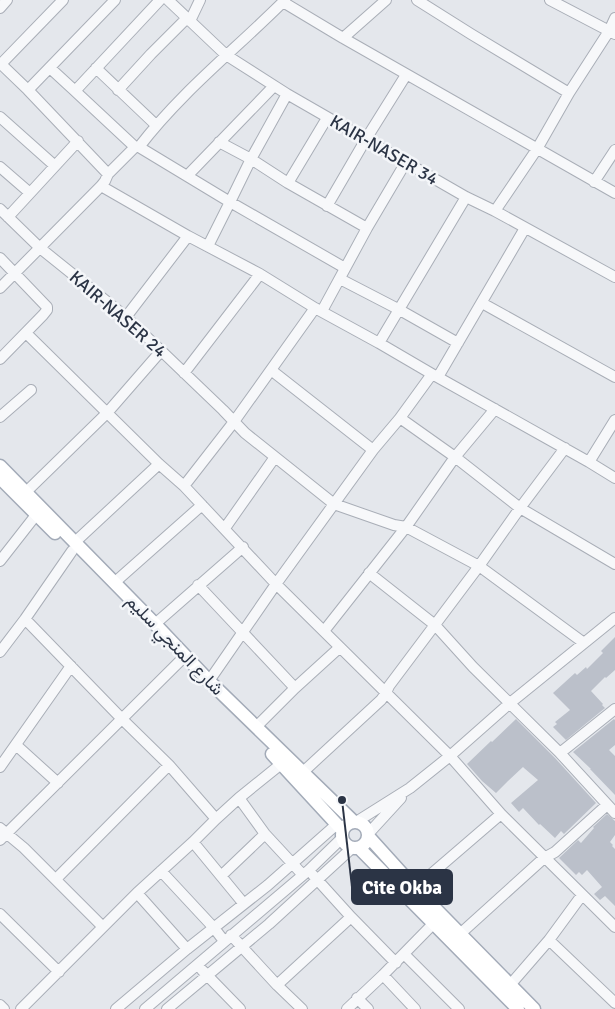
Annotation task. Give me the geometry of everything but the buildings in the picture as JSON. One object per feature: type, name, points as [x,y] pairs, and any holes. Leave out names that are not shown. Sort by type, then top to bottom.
[{"type":"main road","name":"شارع المنجي سليم","points":[[0,466],[180,661],[281,764],[340,831]]},
{"type":"main road","name":"شارع المنجي سليم","points":[[0,478],[36,515],[114,583],[256,728],[355,822]]},
{"type":"main road","points":[[368,835],[363,846],[356,848],[347,846],[340,831],[345,826],[355,822],[363,825],[368,835],[415,888],[534,1009]]},
{"type":"main road","points":[[356,848],[434,923],[518,1009]]},
{"type":"street","points":[[0,8],[7,0]]},
{"type":"street","points":[[63,0],[0,65],[28,90],[108,174]]},
{"type":"street","points":[[28,90],[116,0]]},
{"type":"street","points":[[75,91],[160,0]]},
{"type":"street","name":"KAIR-NASER 34","points":[[168,0],[226,55],[286,94],[466,197],[495,210],[615,277]]},
{"type":"street","points":[[118,90],[151,54],[188,19],[200,0]]},
{"type":"street","points":[[343,38],[386,0]]},
{"type":"street","points":[[417,0],[569,93]]},
{"type":"street","points":[[550,0],[612,33]]},
{"type":"street","points":[[2,282],[15,273],[101,186],[108,174],[137,147],[156,125],[226,55],[284,1],[406,75],[615,193]]},
{"type":"street","points":[[495,210],[537,150],[569,93],[612,33],[615,18]]},
{"type":"street","points":[[50,68],[137,147],[345,268]]},
{"type":"street","points":[[96,68],[156,125]]},
{"type":"street","points":[[327,206],[406,75]]},
{"type":"street","points":[[187,176],[274,86]]},
{"type":"street","points":[[208,246],[286,94]]},
{"type":"street","points":[[288,182],[327,118]]},
{"type":"street","points":[[1,119],[54,166]]},
{"type":"street","points":[[8,217],[78,141]]},
{"type":"street","points":[[219,142],[367,228]]},
{"type":"street","points":[[594,182],[615,150]]},
{"type":"street","points":[[184,486],[340,279],[367,228],[406,162]]},
{"type":"street","points":[[0,167],[30,194]]},
{"type":"street","points":[[101,186],[188,236],[260,274],[615,478]]},
{"type":"street","points":[[379,343],[466,197]]},
{"type":"street","name":"KAIR-NASER 24","points":[[0,209],[40,248],[126,317],[251,439],[334,504],[394,525],[406,527],[478,566],[584,644]]},
{"type":"street","points":[[209,681],[276,584],[373,450],[435,376],[458,343],[525,228]]},
{"type":"street","points":[[126,317],[188,236]]},
{"type":"street","points":[[0,258],[47,307],[47,310],[26,334],[0,360]]},
{"type":"street","points":[[184,373],[260,274]]},
{"type":"street","points":[[340,279],[458,343]]},
{"type":"street","points":[[482,303],[615,377]]},
{"type":"street","points":[[26,334],[184,486],[276,584],[450,756],[501,814],[615,927]]},
{"type":"street","points":[[26,492],[107,413],[161,350]]},
{"type":"street","points":[[271,370],[373,450]]},
{"type":"street","points":[[0,417],[31,390]]},
{"type":"street","points":[[324,631],[406,527],[455,457],[494,409]]},
{"type":"street","points":[[400,418],[455,457],[520,508],[615,564]]},
{"type":"street","points":[[589,462],[615,420]]},
{"type":"street","points":[[303,772],[381,700],[389,686],[565,448]]},
{"type":"street","points":[[225,528],[275,456]]},
{"type":"street","points":[[0,652],[25,619],[73,546],[159,464]]},
{"type":"street","points":[[114,583],[202,505]]},
{"type":"street","points":[[0,561],[36,515]]},
{"type":"street","points":[[155,624],[243,547]]},
{"type":"street","points":[[369,573],[435,625],[560,753],[615,813]]},
{"type":"street","points":[[198,586],[295,688]]},
{"type":"street","points":[[355,822],[410,788],[450,756],[510,703],[615,618]]},
{"type":"street","points":[[25,619],[122,719],[170,765],[216,819]]},
{"type":"street","points":[[256,728],[295,688],[339,648]]},
{"type":"street","points":[[103,927],[56,879],[2,833],[58,783],[180,661]]},
{"type":"street","points":[[0,766],[71,666]]},
{"type":"street","points":[[560,753],[615,710]]},
{"type":"street","points":[[16,745],[58,783]]},
{"type":"street","points":[[20,1009],[137,893],[238,798],[281,764]]},
{"type":"street","points":[[56,879],[170,765]]},
{"type":"street","points":[[368,835],[410,788]]},
{"type":"street","points":[[238,798],[265,834],[293,864],[318,880],[396,963]]},
{"type":"street","points":[[460,934],[544,858],[555,852],[607,805]]},
{"type":"street","points":[[415,888],[501,814]]},
{"type":"street","points":[[116,1009],[293,864],[340,831]]},
{"type":"street","points":[[145,1009],[306,872],[340,831]]},
{"type":"street","points":[[221,876],[265,834]]},
{"type":"street","points":[[193,842],[244,904]]},
{"type":"street","points":[[164,993],[173,1007],[206,975],[242,947],[356,848]]},
{"type":"street","points":[[161,871],[214,928],[242,947],[302,1009]]},
{"type":"street","points":[[137,893],[188,949]]},
{"type":"street","points":[[510,985],[549,940],[582,895]]},
{"type":"street","points":[[0,914],[59,972]]},
{"type":"street","points":[[278,985],[351,917]]},
{"type":"street","points":[[346,1009],[396,963],[434,923]]},
{"type":"street","points":[[549,940],[615,1003]]},
{"type":"street","points":[[404,954],[459,1009]]},
{"type":"street","points":[[197,965],[240,1009]]},
{"type":"street","points":[[383,975],[415,1009]]},
{"type":"street","points":[[358,998],[368,1009]]},
{"type":"street","points":[[0,1005],[4,1009]]},
{"type":"place","name":"Cite Okba","points":[[342,800]]}]
